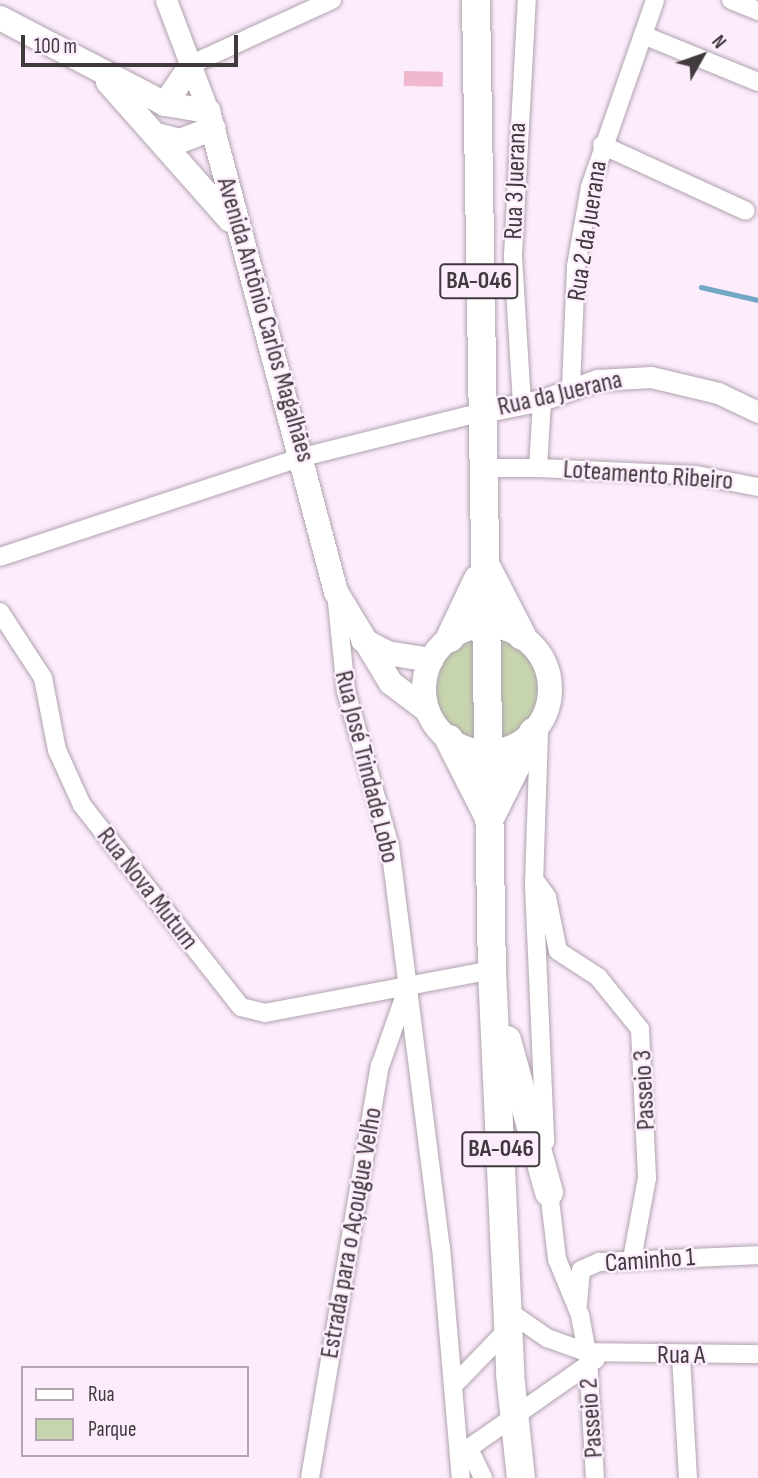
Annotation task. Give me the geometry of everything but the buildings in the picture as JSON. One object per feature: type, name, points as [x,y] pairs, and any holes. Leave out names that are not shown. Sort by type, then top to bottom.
[{"type":"main road","name":"BA-046","points":[[476,0],[484,626],[490,752],[493,983],[508,1320],[521,1478]]},
{"type":"main road","points":[[2,16],[95,69],[165,104],[211,120]]},
{"type":"main road","points":[[165,104],[192,64]]},
{"type":"main road","points":[[95,69],[160,136],[233,224]]},
{"type":"main road","points":[[160,136],[180,141],[211,120]]},
{"type":"main road","name":"Avenida Antônio Carlos Magalhães","points":[[211,120],[233,224],[303,457],[336,592],[363,640],[401,695],[428,711],[449,738]]},
{"type":"main road","points":[[484,563],[522,636],[535,649],[550,682],[536,727],[489,819]]},
{"type":"main road","points":[[428,711],[424,694],[431,660],[450,638],[484,563]]},
{"type":"main road","points":[[450,638],[484,626],[522,636]]},
{"type":"main road","points":[[363,640],[387,653],[431,660]]},
{"type":"main road","points":[[449,738],[490,752],[536,727]]},
{"type":"main road","points":[[449,738],[489,819]]},
{"type":"main road","points":[[493,983],[549,1192]]},
{"type":"street","name":"Avenida Antônio Carlos Magalhães","points":[[166,0],[211,120]]},
{"type":"street","points":[[192,64],[332,0]]},
{"type":"street","name":"Rua 3 Juerana","points":[[527,0],[513,255],[538,468]]},
{"type":"street","name":"Rua 2 da Juerana","points":[[571,387],[576,266],[603,145],[655,0]]},
{"type":"street","points":[[731,0],[758,11]]},
{"type":"street","points":[[643,35],[758,82]]},
{"type":"street","points":[[603,145],[746,211]]},
{"type":"street","name":"Rua da Juerana","points":[[482,412],[532,402],[571,387],[651,377],[719,393],[758,412]]},
{"type":"street","points":[[0,557],[303,457],[482,412]]},
{"type":"street","points":[[484,468],[538,468]]},
{"type":"street","name":"Loteamento Ribeiro","points":[[538,468],[696,475],[758,486]]},
{"type":"street","name":"Rua José Trindade Lobo","points":[[336,592],[346,691],[390,846],[405,988],[423,1088],[453,1386],[464,1452],[461,1478]]},
{"type":"street","name":"Rua Nova Mutum","points":[[0,612],[43,678],[57,750],[82,805],[241,1007],[265,1013],[405,988],[493,983]]},
{"type":"street","points":[[536,727],[534,879],[549,1192],[563,1281],[578,1308]]},
{"type":"street","name":"Passeio 3","points":[[534,879],[547,897],[558,951],[598,977],[640,1029],[647,1178],[632,1259]]},
{"type":"street","name":"Estrada para o Açougue Velho","points":[[310,1478],[380,1066],[405,988]]},
{"type":"street","name":"Caminho 1","points":[[578,1308],[581,1270],[632,1259],[758,1255]]},
{"type":"street","name":"Passeio 2","points":[[578,1308],[592,1357],[595,1478]]},
{"type":"street","points":[[453,1386],[508,1320]]},
{"type":"street","name":"Rua A","points":[[508,1320],[592,1357],[758,1354]]},
{"type":"street","points":[[483,1478],[464,1452],[516,1419],[592,1357]]},
{"type":"street","points":[[681,1357],[688,1478]]},
{"type":"green space","points":[[475,637],[480,743],[446,726],[433,698],[444,657]]},
{"type":"green space","points":[[501,637],[534,662],[541,692],[530,722],[499,742]]},
{"type":"waterway","points":[[701,287],[758,300]]}]
